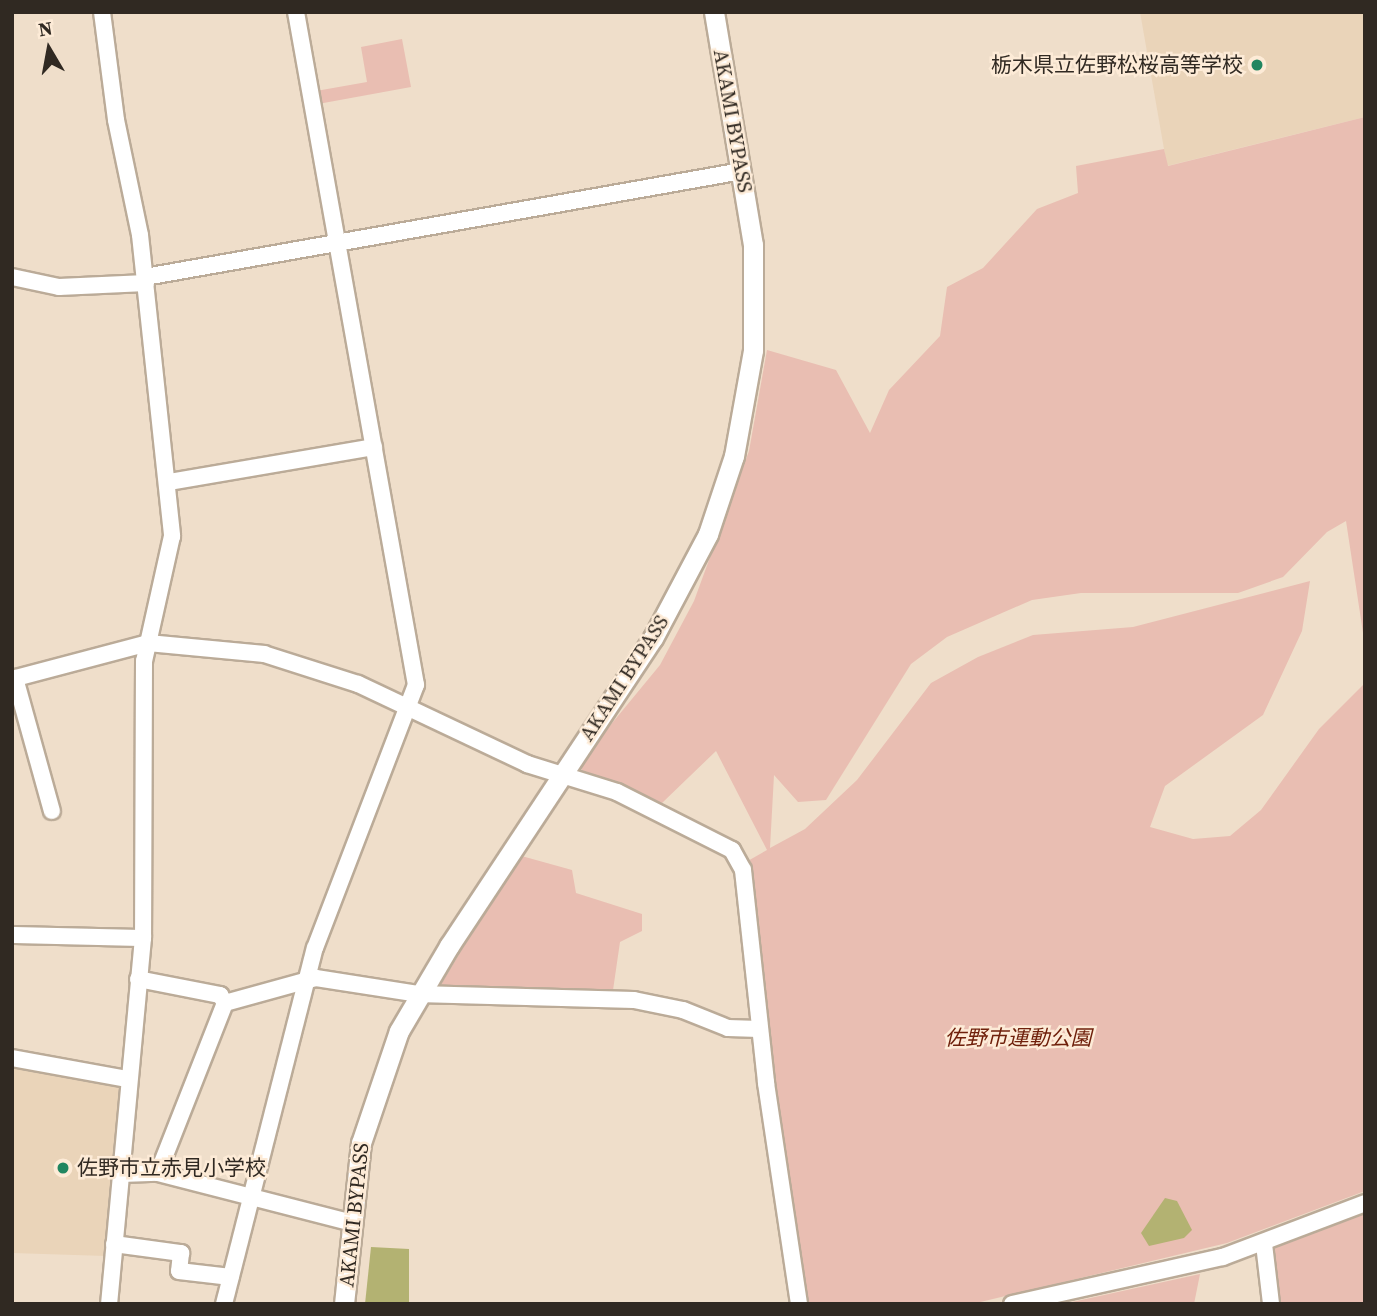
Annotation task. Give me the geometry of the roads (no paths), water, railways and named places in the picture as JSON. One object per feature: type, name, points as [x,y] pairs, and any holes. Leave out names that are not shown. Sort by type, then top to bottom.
[{"type":"main road","name":"AKAMI BYPASS","points":[[344,1304],[349,1222],[373,1095],[418,995],[675,599],[708,534],[730,469],[750,384],[754,313],[753,245],[714,12]]},
{"type":"street","points":[[102,12],[146,280],[169,482],[172,537],[148,643],[142,685],[143,938],[109,1304]]},
{"type":"street","points":[[225,1304],[250,1197],[307,980],[331,900],[416,685],[296,12]]},
{"type":"street","points":[[12,277],[71,288],[146,280],[338,242],[742,172]]},
{"type":"street","points":[[169,482],[374,447]]},
{"type":"street","points":[[51,811],[14,679],[148,643],[264,654],[358,684],[527,764],[668,814],[739,858],[759,1029],[799,1304]]},
{"type":"street","points":[[12,935],[143,938]]},
{"type":"street","points":[[138,979],[220,995],[225,1003]]},
{"type":"street","points":[[225,1003],[307,980],[418,995],[634,1000],[683,1010],[728,1028],[759,1029]]},
{"type":"street","points":[[158,1173],[225,1003]]},
{"type":"street","points":[[12,1058],[128,1079]]},
{"type":"street","points":[[120,1174],[158,1173],[349,1222]]},
{"type":"street","points":[[1012,1304],[1264,1244],[1365,1203]]},
{"type":"street","points":[[114,1244],[181,1253],[179,1271],[231,1277]]},
{"type":"street","points":[[1264,1244],[1270,1304]]},
{"type":"place","name":"栃木県立佐野松桜高等学校","points":[[1257,65]]},
{"type":"place","name":"佐野市立赤見小学校","points":[[63,1168]]},
{"type":"park label","name":"佐野市運動公園","points":[[1018,1038]]}]
